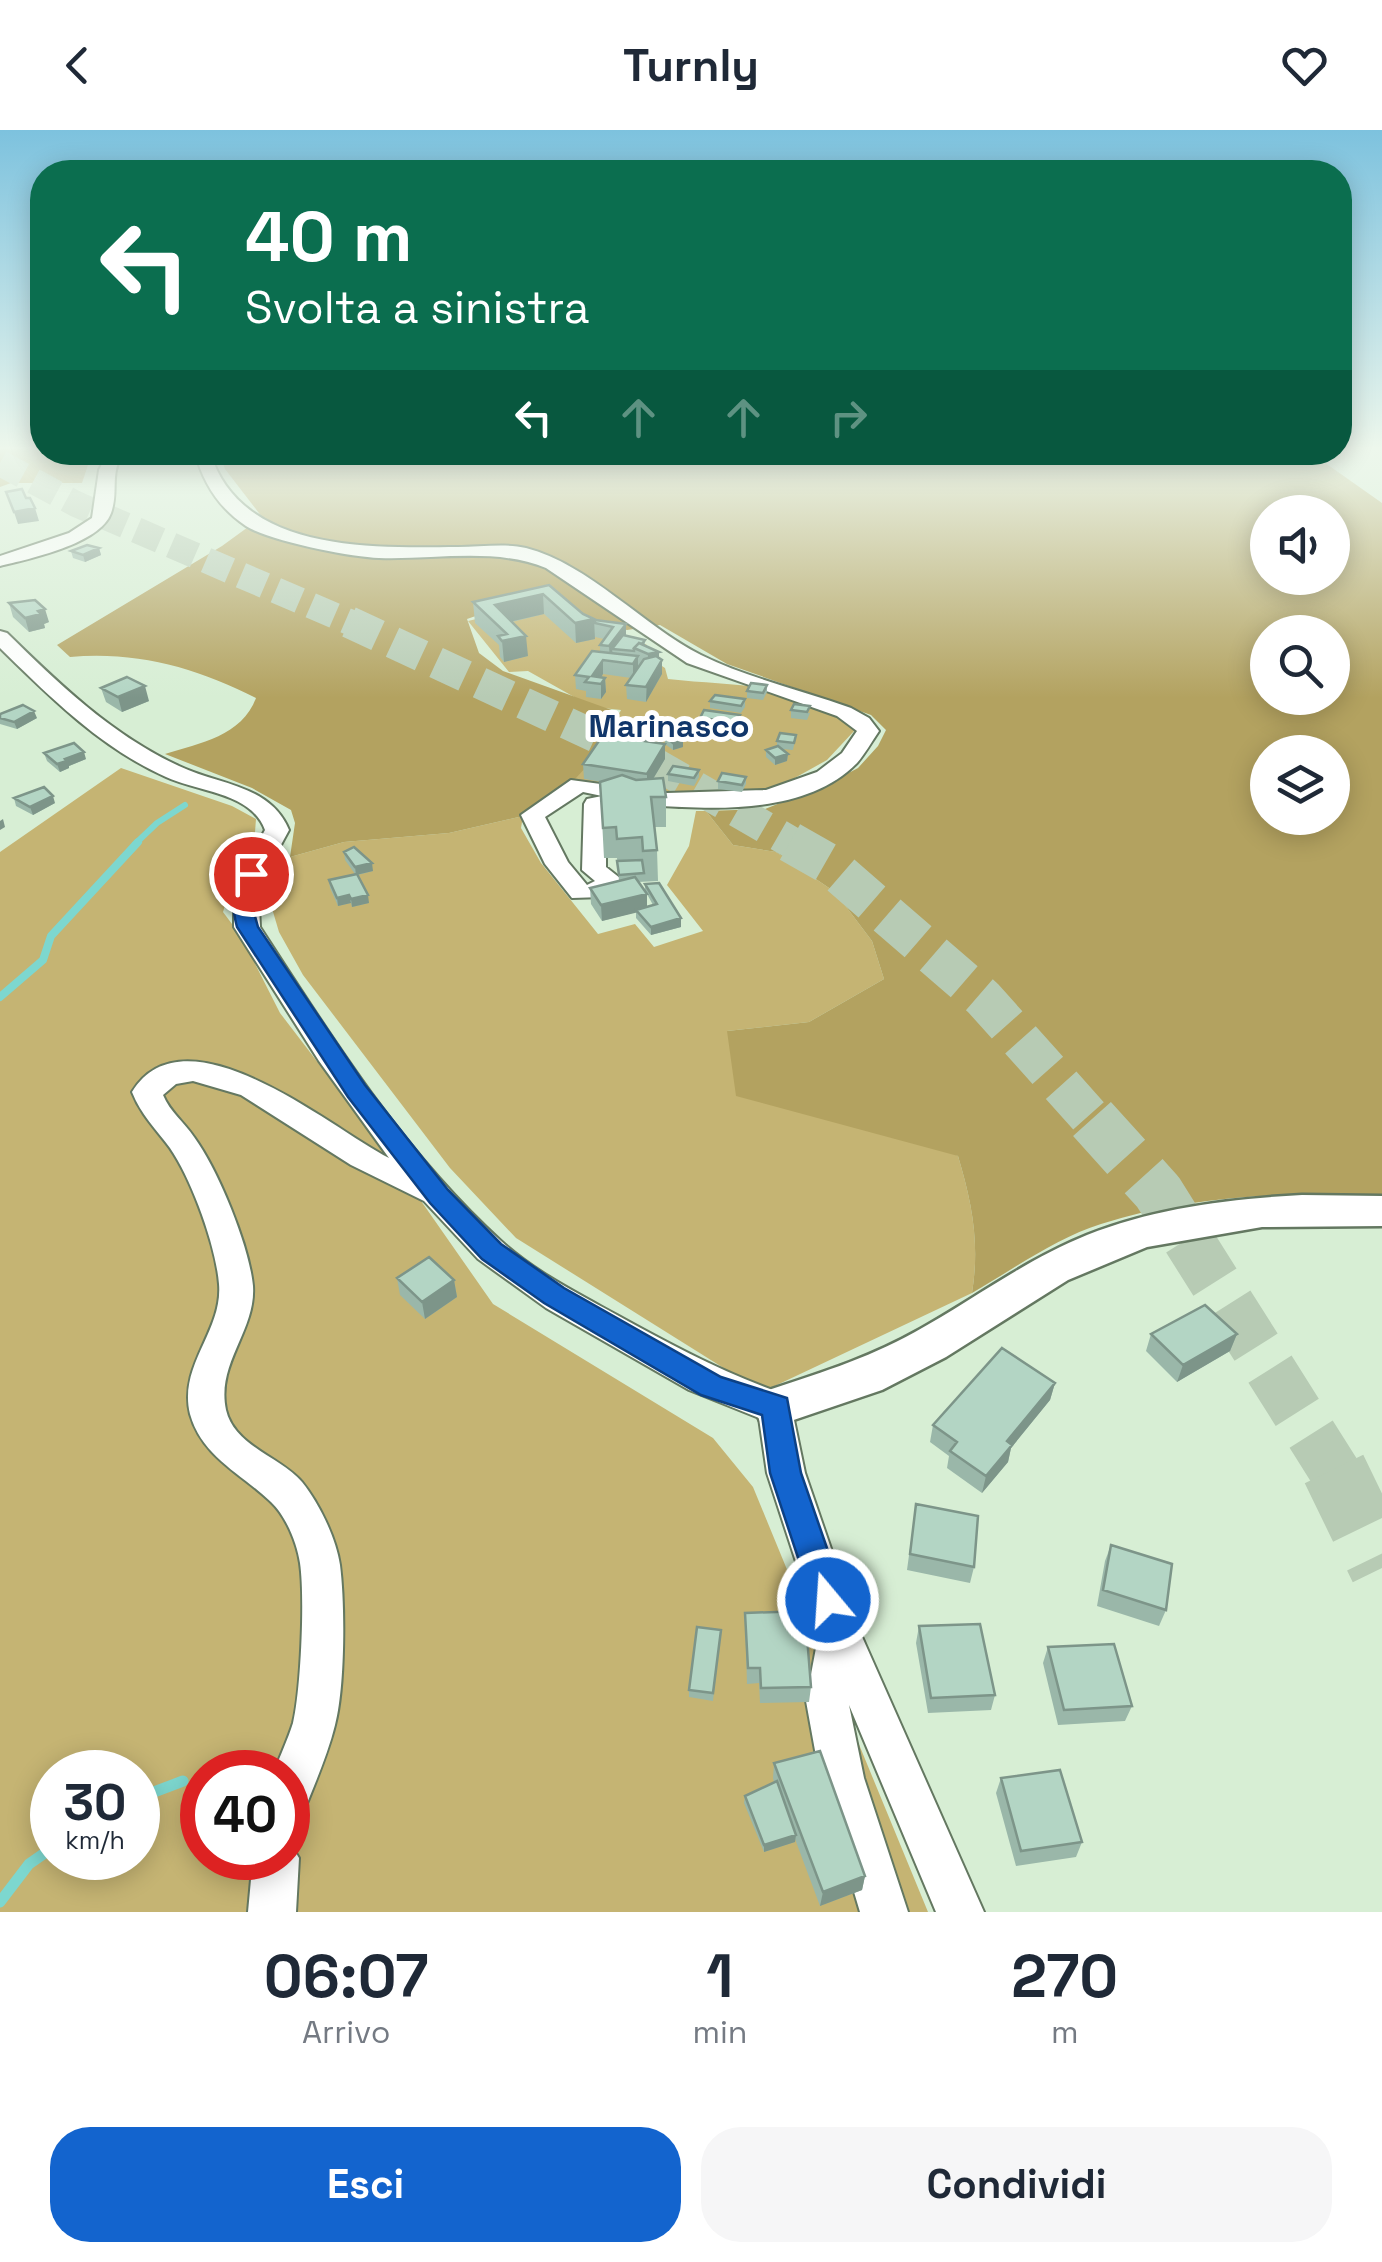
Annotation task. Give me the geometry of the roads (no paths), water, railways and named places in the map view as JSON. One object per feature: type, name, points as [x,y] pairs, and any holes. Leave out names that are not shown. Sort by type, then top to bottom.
[{"type":"main road","points":[[776,1407],[817,1398],[874,1372],[948,1334],[1066,1262],[1108,1243],[1149,1231],[1261,1211],[1382,1210]]},
{"type":"street","points":[[0,561],[80,532]]},
{"type":"street","points":[[281,532],[376,553],[500,550],[537,557],[694,659],[844,712],[862,722],[868,731],[861,745],[828,773],[758,799],[730,803],[632,796],[579,784],[532,815],[558,864],[581,893],[594,892],[614,882],[594,870],[595,804],[632,796]]},
{"type":"street","points":[[0,637],[114,740],[163,768],[248,799],[270,812],[277,830],[244,884],[241,902],[247,927],[356,1091],[439,1196],[492,1252],[554,1296],[712,1387],[776,1407],[786,1473],[839,1632],[960,1912]]},
{"type":"street","points":[[304,1750],[314,1724],[320,1686],[320,1563],[306,1522],[286,1492],[228,1447],[208,1413],[208,1365],[234,1316],[236,1286],[229,1249],[184,1144],[154,1110],[147,1092],[159,1079],[172,1075],[214,1074],[267,1094],[358,1155],[439,1196]]},
{"type":"street","points":[[839,1632],[827,1702],[842,1778],[884,1912]]},
{"type":"street","points":[[272,1912],[274,1880]]},
{"type":"waterway","points":[[135,844],[157,823],[185,805]]},
{"type":"waterway","points":[[0,997],[43,960],[51,936],[138,842]]},
{"type":"waterway","points":[[160,1790],[180,1782]]},
{"type":"waterway","points":[[0,1902],[30,1863]]},
{"type":"tunnel","points":[[141,532],[354,624]]},
{"type":"tunnel","points":[[349,622],[659,766],[794,844]]},
{"type":"tunnel","points":[[790,842],[827,863],[983,998],[1094,1122]]},
{"type":"tunnel","points":[[1092,1119],[1158,1192],[1335,1472]]},
{"type":"tunnel","points":[[1334,1469],[1382,1568]]},
{"type":"district","name":"Marinasco","points":[[669,726]]}]
